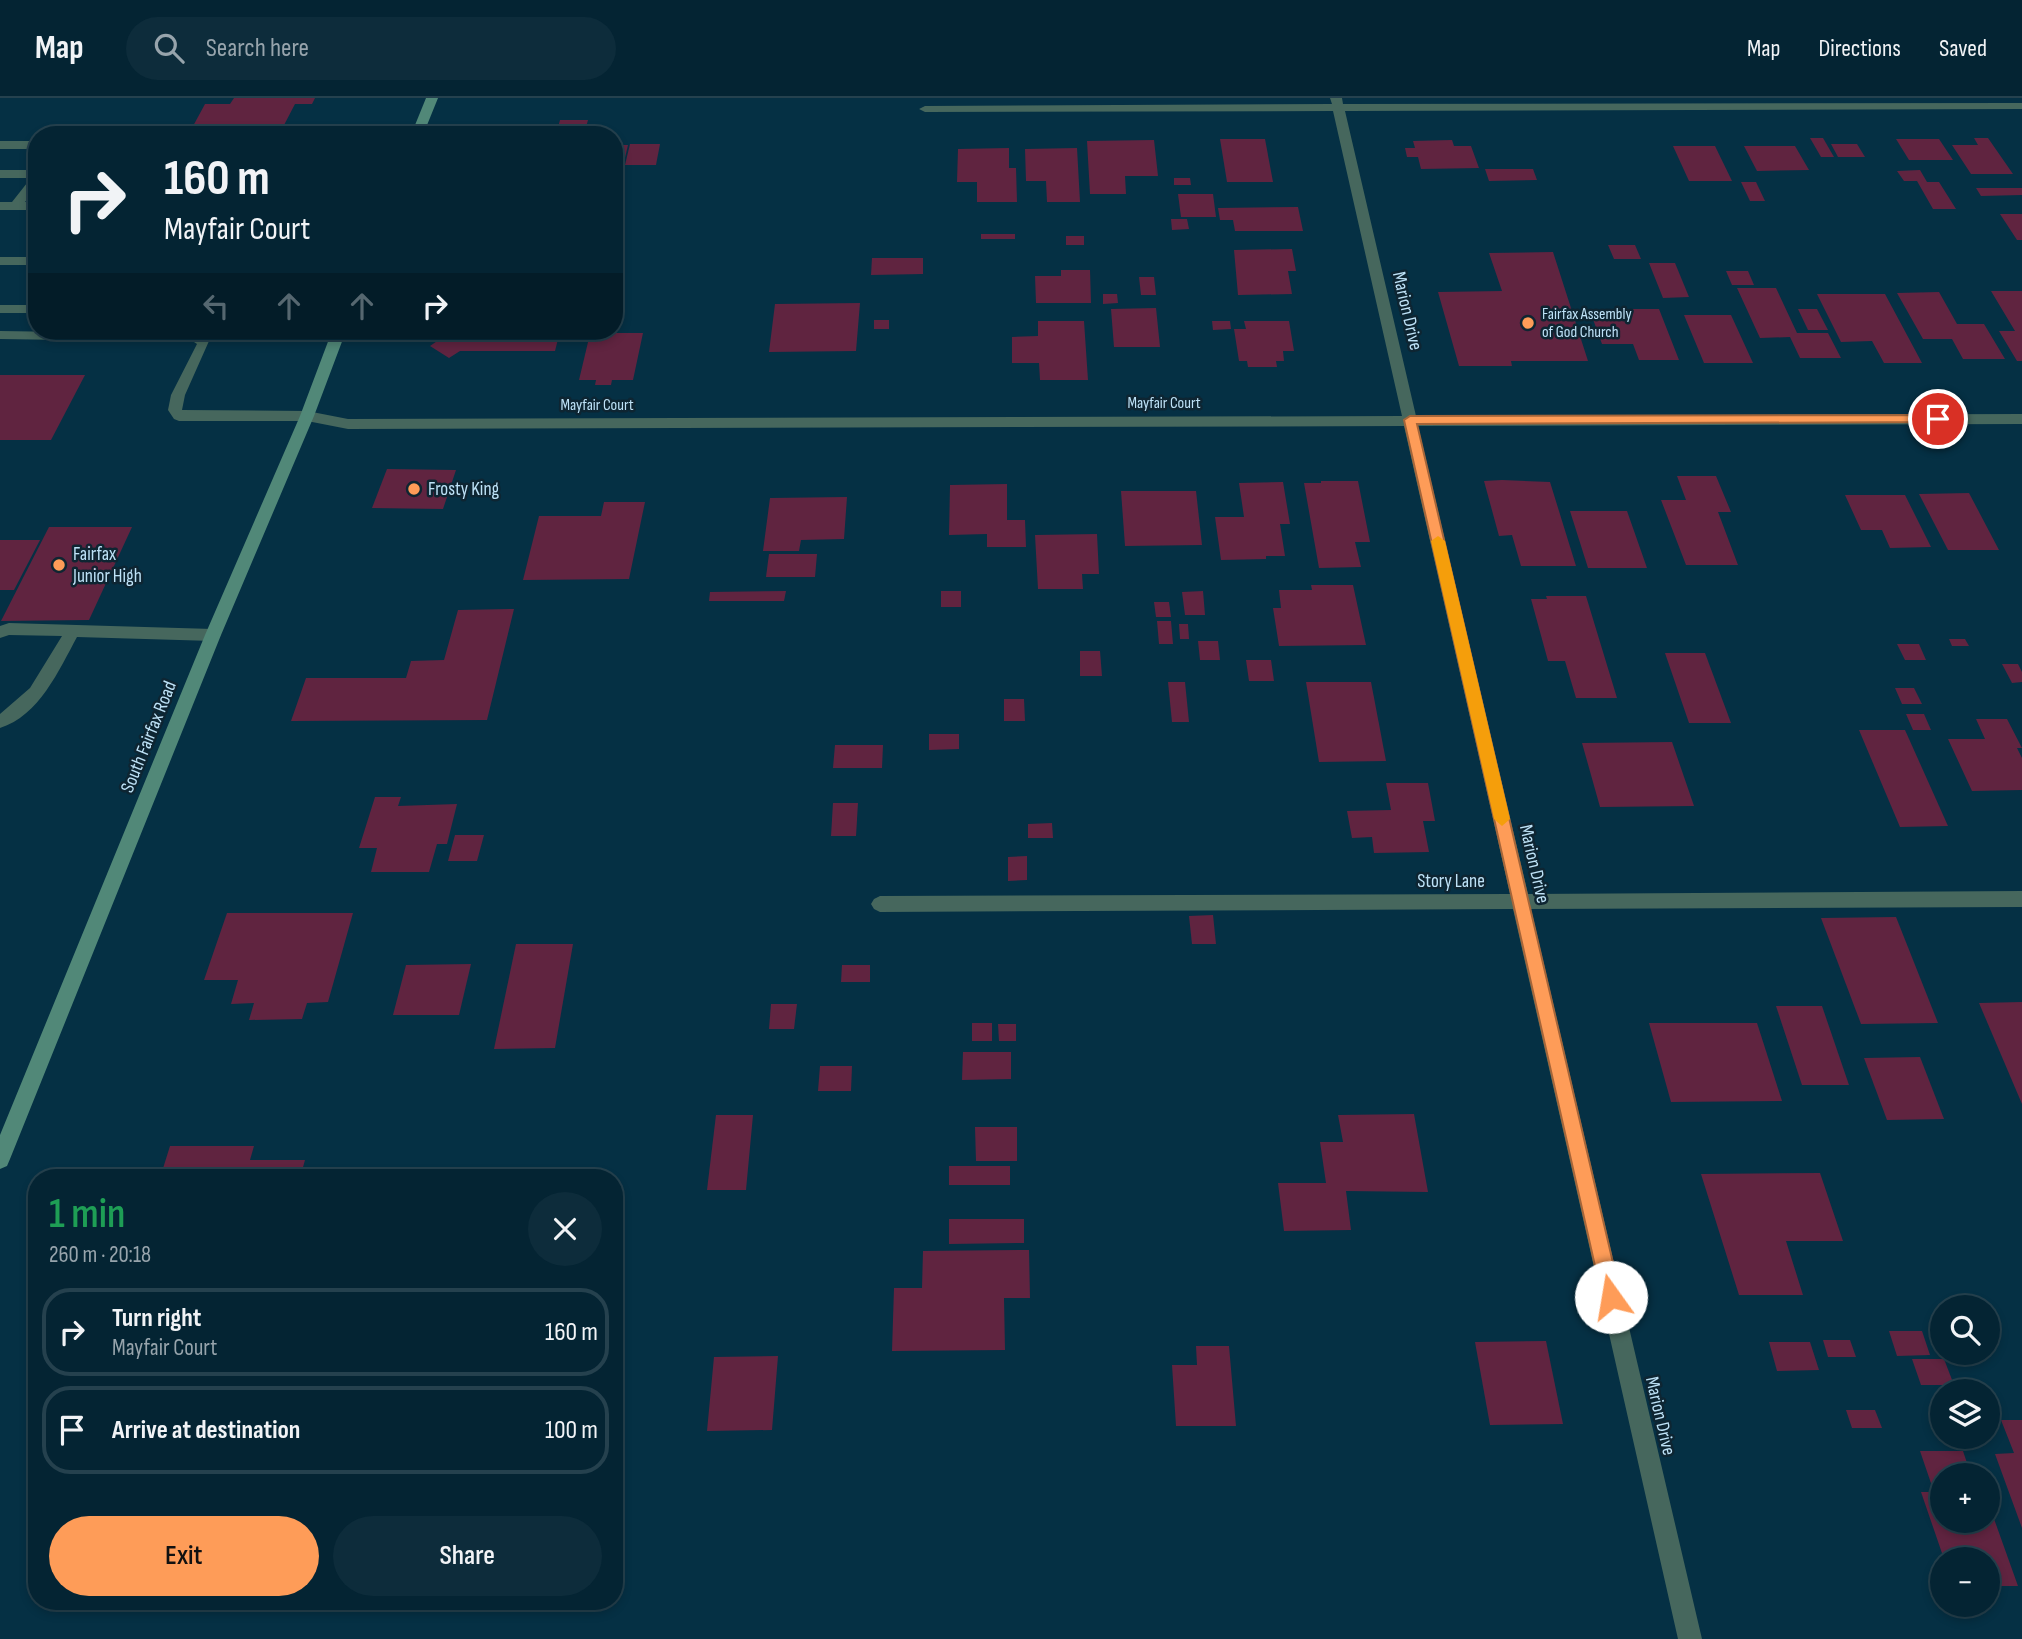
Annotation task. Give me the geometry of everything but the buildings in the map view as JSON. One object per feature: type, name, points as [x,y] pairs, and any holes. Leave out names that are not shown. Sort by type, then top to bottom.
[{"type":"street","points":[[421,126],[432,98]]},
{"type":"street","points":[[925,109],[1337,103],[2022,106]]},
{"type":"street","name":"Marion Drive","points":[[1337,103],[1690,1639]]},
{"type":"street","points":[[0,145],[28,145]]},
{"type":"street","points":[[0,174],[28,176]]},
{"type":"street","points":[[16,206],[28,189]]},
{"type":"street","points":[[0,206],[28,206]]},
{"type":"street","points":[[0,261],[28,261]]},
{"type":"street","points":[[0,309],[28,309]]},
{"type":"street","points":[[0,335],[28,335]]},
{"type":"street","name":"Mayfair Court","points":[[200,340],[204,343],[178,395],[175,410],[179,416],[307,416],[348,424],[2022,419]]},
{"type":"street","name":"South Fairfax Road","points":[[0,1159],[213,635],[307,416],[336,340]]},
{"type":"street","points":[[0,632],[9,629],[213,635]]},
{"type":"street","points":[[0,722],[22,709],[35,696],[73,630]]},
{"type":"street","name":"Story Lane","points":[[880,904],[2022,899]]},
{"type":"slow traffic","points":[[1438,541],[1502,819]]},
{"type":"place","name":"Fairfax Assembly of God Church","points":[[1528,323]]},
{"type":"place","name":"Frosty King","points":[[414,489]]},
{"type":"place","name":"Fairfax Junior High","points":[[59,565]]},
{"type":"route","points":[[1611,1297],[1410,420],[1938,419]]}]
